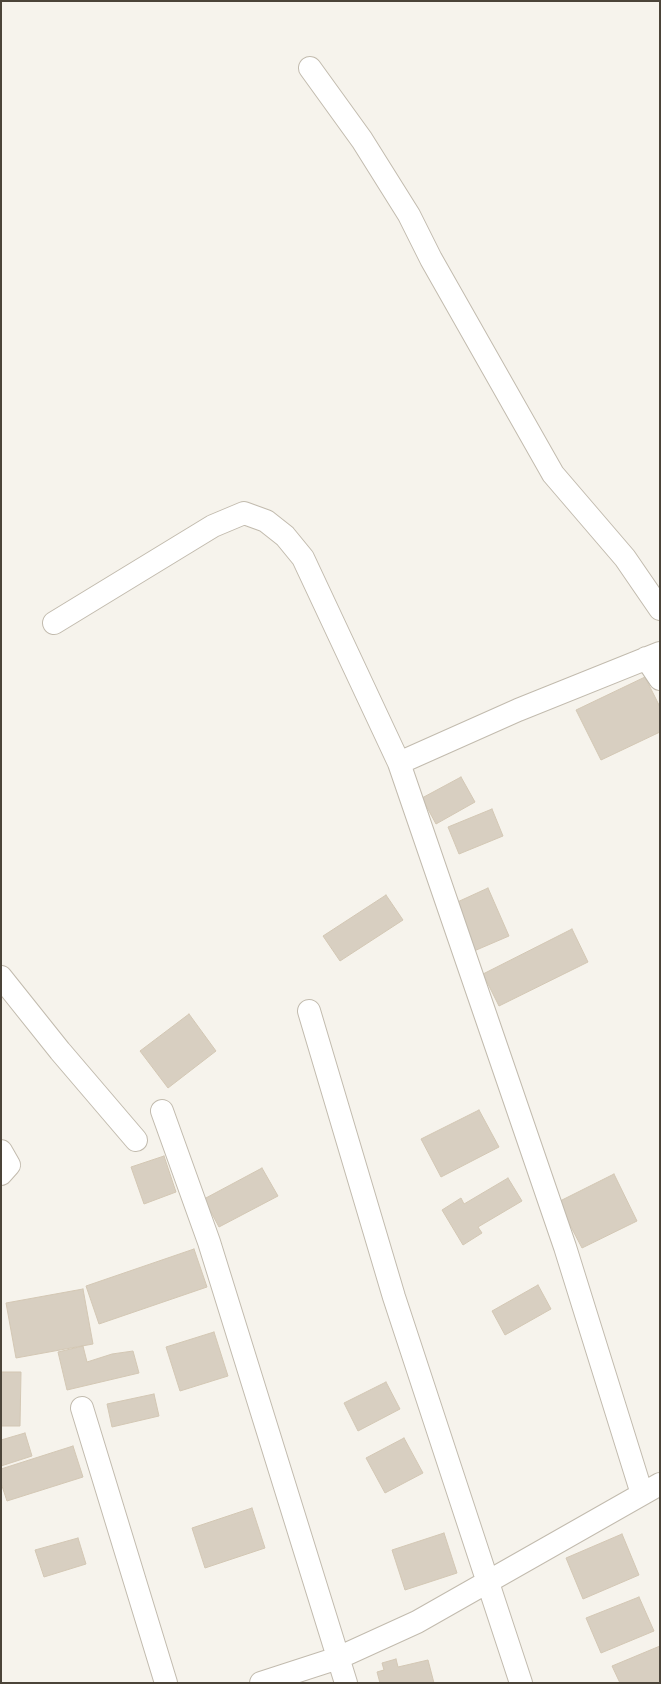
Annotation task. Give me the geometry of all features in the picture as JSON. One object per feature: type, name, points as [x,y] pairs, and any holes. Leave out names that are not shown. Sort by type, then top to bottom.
[{"type":"street","points":[[310,68],[362,140],[409,214],[431,258],[553,474],[625,558],[660,609]]},
{"type":"street","points":[[54,623],[213,526],[244,513],[266,521],[285,536],[303,558],[399,764],[565,1247],[651,1489],[417,1622],[338,1658],[261,1683]]},
{"type":"street","points":[[399,764],[518,710],[653,656],[660,679]]},
{"type":"street","points":[[1,977],[60,1051],[136,1140]]},
{"type":"street","points":[[309,1011],[394,1297],[521,1683]]},
{"type":"street","points":[[162,1111],[209,1242],[346,1683]]},
{"type":"street","points":[[1,1151],[9,1165],[1,1174]]},
{"type":"street","points":[[82,1408],[166,1683]]},
{"type":"building","points":[[645,677],[660,707],[660,732],[601,760],[576,710]]},
{"type":"building","points":[[461,777],[475,802],[436,824],[422,798]]},
{"type":"building","points":[[492,809],[503,836],[459,854],[448,827]]},
{"type":"building","points":[[488,888],[509,936],[474,951],[453,904]]},
{"type":"building","points":[[386,895],[403,920],[340,961],[323,936]]},
{"type":"building","points":[[572,929],[588,962],[499,1006],[483,974]]},
{"type":"building","points":[[189,1014],[216,1051],[168,1088],[140,1051]]},
{"type":"building","points":[[479,1110],[499,1147],[441,1177],[421,1139]]},
{"type":"building","points":[[164,1156],[176,1192],[144,1204],[131,1167]]},
{"type":"building","points":[[262,1168],[278,1196],[219,1227],[204,1199]]},
{"type":"building","points":[[614,1174],[637,1221],[582,1248],[558,1202]]},
{"type":"building","points":[[508,1178],[522,1201],[478,1227],[482,1233],[463,1245],[442,1210],[461,1198],[464,1204]]},
{"type":"building","points":[[194,1249],[207,1287],[99,1324],[86,1286]]},
{"type":"building","points":[[538,1285],[551,1309],[505,1335],[492,1311]]},
{"type":"building","points":[[83,1289],[93,1344],[16,1358],[6,1303]]},
{"type":"building","points":[[214,1332],[228,1376],[180,1391],[166,1347]]},
{"type":"building","points":[[83,1346],[87,1362],[112,1354],[133,1351],[139,1373],[67,1390],[58,1352]]},
{"type":"building","points":[[1,1372],[21,1372],[20,1426],[1,1426]]},
{"type":"building","points":[[386,1382],[400,1409],[358,1431],[344,1403]]},
{"type":"building","points":[[154,1394],[159,1416],[112,1427],[107,1404]]},
{"type":"building","points":[[25,1433],[32,1456],[1,1466],[1,1440]]},
{"type":"building","points":[[404,1438],[423,1473],[385,1493],[366,1458]]},
{"type":"building","points":[[73,1446],[83,1477],[7,1501],[1,1483],[1,1469]]},
{"type":"building","points":[[252,1508],[265,1548],[205,1568],[192,1528]]},
{"type":"building","points":[[444,1533],[457,1573],[405,1590],[392,1550]]},
{"type":"building","points":[[622,1534],[639,1575],[583,1599],[566,1558]]},
{"type":"building","points":[[78,1538],[86,1564],[44,1577],[35,1550]]},
{"type":"building","points":[[639,1597],[654,1631],[601,1653],[586,1618]]},
{"type":"building","points":[[660,1646],[660,1683],[620,1683],[612,1666]]},
{"type":"building","points":[[396,1659],[398,1667],[428,1660],[434,1683],[380,1683],[377,1672],[384,1670],[382,1663]]}]
